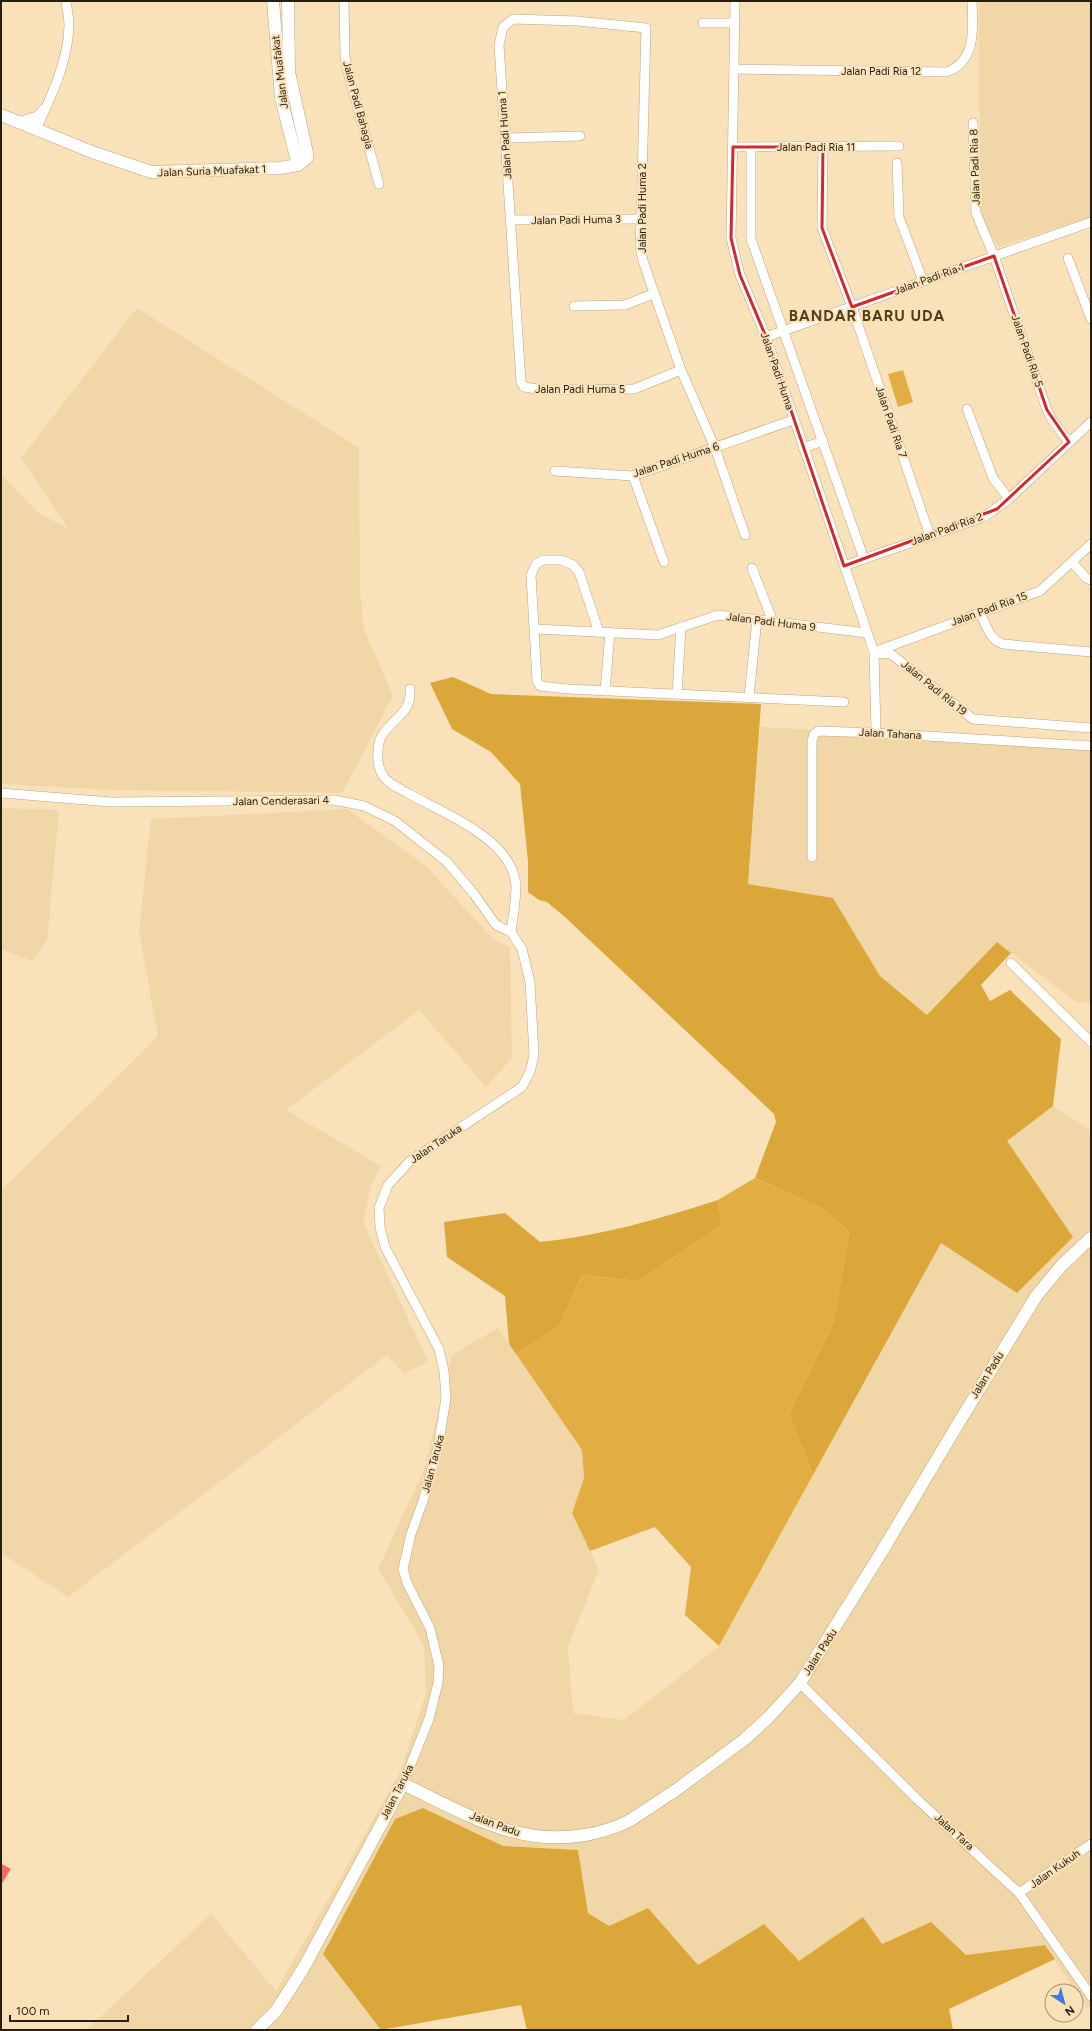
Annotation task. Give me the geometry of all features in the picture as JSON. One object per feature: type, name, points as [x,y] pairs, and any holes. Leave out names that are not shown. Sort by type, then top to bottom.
[{"type":"street","points":[[36,129],[61,70],[67,44],[69,25],[66,1]]},
{"type":"street","name":"Jalan Muafakat","points":[[273,1],[281,98],[298,165],[307,158],[307,153],[289,72],[288,1]]},
{"type":"street","name":"Jalan Padi Bahagia","points":[[344,1],[345,57],[379,184]]},
{"type":"street","name":"Jalan Padi Huma","points":[[735,1],[731,238],[740,275],[766,337],[793,420],[874,652],[876,733]]},
{"type":"street","name":"Jalan Padi Ria 12","points":[[734,69],[946,72],[960,65],[971,44],[973,35],[972,1]]},
{"type":"street","name":"Jalan Padi Huma 1","points":[[524,387],[520,382],[506,138],[499,45],[503,27],[513,20],[577,21],[646,28]]},
{"type":"street","points":[[703,23],[734,23]]},
{"type":"street","name":"Jalan Padi Huma 2","points":[[646,28],[640,247],[653,294],[714,448],[745,535]]},
{"type":"street","points":[[18,122],[37,116],[47,106]]},
{"type":"street","name":"Jalan Suria Muafakat 1","points":[[1,115],[107,158],[151,172],[280,168],[298,165]]},
{"type":"street","name":"Jalan Padi Ria 8","points":[[973,123],[976,213],[994,256]]},
{"type":"street","points":[[506,138],[580,136]]},
{"type":"street","name":"Jalan Padi Ria 11","points":[[733,147],[899,146]]},
{"type":"street","name":"Jalan Padi Huma","points":[[751,147],[751,239],[864,559]]},
{"type":"street","name":"Jalan Padi Ria 7","points":[[823,147],[822,228],[852,308],[930,536]]},
{"type":"street","points":[[896,163],[899,217],[923,281]]},
{"type":"street","name":"Jalan Padi Huma 3","points":[[511,220],[641,219]]},
{"type":"street","name":"Jalan Padi Ria 1","points":[[766,337],[852,308],[923,281],[1091,222]]},
{"type":"street","name":"Jalan Padi Ria 5","points":[[994,256],[1047,410],[1052,420],[1069,442]]},
{"type":"street","points":[[1068,258],[1091,319]]},
{"type":"street","points":[[574,306],[625,305],[653,294]]},
{"type":"street","name":"Jalan Padi Huma 5","points":[[524,387],[544,390],[634,389],[682,370]]},
{"type":"street","points":[[967,409],[993,478],[1009,499]]},
{"type":"street","name":"Jalan Padi Huma 6","points":[[555,471],[633,476],[793,420]]},
{"type":"street","name":"Jalan Padi Ria 2","points":[[844,566],[984,517],[1009,499],[1091,422]]},
{"type":"street","points":[[803,448],[823,441]]},
{"type":"street","points":[[633,476],[664,562]]},
{"type":"street","name":"Jalan Padi Ria 15","points":[[874,652],[1040,591],[1091,544]]},
{"type":"street","points":[[598,632],[579,572],[573,565],[561,560],[543,560],[536,564],[531,575],[538,685],[568,689],[844,702]]},
{"type":"street","points":[[1072,562],[1086,578],[1091,580]]},
{"type":"street","points":[[752,568],[773,622]]},
{"type":"street","points":[[980,612],[990,634],[997,642],[1003,644],[1091,652]]},
{"type":"street","name":"Jalan Padi Huma 9","points":[[535,629],[658,635],[718,615],[867,633]]},
{"type":"street","points":[[749,697],[757,620]]},
{"type":"street","points":[[677,694],[681,628]]},
{"type":"street","points":[[605,691],[610,632]]},
{"type":"street","name":"Jalan Padi Ria 19","points":[[874,652],[891,654],[973,719],[1091,728]]},
{"type":"street","points":[[410,689],[411,698],[401,716],[382,735],[378,755],[380,772],[393,784],[429,805],[463,821],[486,838],[498,851],[509,865],[516,885],[511,932]]},
{"type":"street","name":"Jalan Tahana","points":[[812,857],[812,741],[814,734],[818,731],[1091,746]]},
{"type":"street","name":"Jalan Cenderasari 4","points":[[1,793],[111,802],[334,800],[354,802],[395,821],[447,862],[474,894],[496,924],[511,932]]},
{"type":"street","name":"Jalan Taruka","points":[[257,2030],[276,2011],[303,1969],[403,1784],[429,1719],[438,1683],[439,1658],[430,1628],[407,1583],[403,1569],[411,1534],[423,1501],[438,1447],[446,1398],[444,1371],[439,1349],[386,1247],[380,1227],[379,1208],[388,1185],[410,1161],[522,1087],[530,1072],[534,1055],[530,982],[522,949],[511,932]]},
{"type":"street","points":[[1011,963],[1091,1042]]},
{"type":"street","name":"Jalan Padu","points":[[403,1784],[455,1809],[511,1833],[568,1838],[612,1830],[629,1821],[676,1790],[745,1739],[768,1718],[800,1683],[877,1560],[1037,1295],[1062,1265],[1091,1238]]},
{"type":"street","name":"Jalan Tara","points":[[800,1683],[918,1800],[1019,1893],[1091,1996]]},
{"type":"street","name":"Jalan Kukuh","points":[[1019,1893],[1091,1844]]},
{"type":"highlighted area","points":[[733,147],[823,147],[822,228],[852,307],[994,256],[1047,410],[1069,442],[997,509],[844,566],[766,337],[740,275],[731,238]]},
{"type":"shaded area","points":[[979,1],[1091,1],[1091,217],[998,247],[980,214]]},
{"type":"shaded area","points":[[137,308],[359,448],[360,592],[364,629],[393,696],[342,793],[116,790],[1,784],[1,474],[39,513],[69,529],[21,458]]},
{"type":"shaded area","points":[[903,370],[913,402],[898,407],[888,374]]},
{"type":"shaded area","points":[[453,677],[491,694],[761,704],[748,884],[833,898],[880,976],[927,1015],[997,942],[1011,953],[981,985],[990,1001],[1010,990],[1061,1039],[1053,1106],[1007,1141],[1073,1237],[1017,1293],[941,1243],[813,1475],[789,1414],[833,1324],[849,1232],[823,1209],[755,1178],[776,1122],[774,1114],[565,917],[547,902],[539,900],[528,892],[528,861],[520,784],[491,752],[452,729],[430,683]]},
{"type":"shaded area","points":[[760,727],[1091,744],[1091,1003],[1076,1002],[997,942],[928,1015],[880,976],[833,898],[748,884]]},
{"type":"shaded area","points":[[1,808],[59,810],[47,940],[32,961],[1,949]]},
{"type":"shaded area","points":[[347,809],[425,865],[492,938],[510,948],[512,1058],[486,1087],[419,1010],[286,1110],[382,1167],[372,1182],[363,1223],[428,1361],[404,1374],[387,1355],[68,1597],[1,1553],[1,1191],[158,1036],[139,931],[151,819]]},
{"type":"shaded area","points":[[1053,1106],[1091,1130],[1091,2006],[1087,2009],[1084,2004],[1084,1983],[1070,1983],[1045,1945],[966,1955],[931,1922],[882,1944],[863,1917],[799,1962],[764,1924],[698,1965],[648,1908],[609,1926],[588,1913],[578,1850],[503,1846],[463,1826],[323,1954],[381,2030],[86,2030],[211,1914],[276,1991],[400,1772],[426,1693],[424,1646],[378,1569],[424,1470],[452,1355],[498,1328],[582,1450],[584,1478],[572,1513],[599,1570],[568,1647],[573,1713],[624,1720],[719,1646],[941,1243],[1017,1293],[1007,1141]]},
{"type":"shaded area","points":[[755,1178],[823,1209],[849,1232],[833,1324],[789,1414],[813,1475],[719,1646],[685,1615],[691,1567],[655,1527],[590,1551],[572,1513],[584,1478],[582,1450],[516,1354],[559,1326],[582,1275],[638,1281],[722,1225],[718,1200]]},
{"type":"shaded area","points":[[718,1200],[722,1225],[638,1281],[582,1275],[559,1326],[516,1354],[509,1344],[505,1296],[447,1257],[444,1222],[505,1213],[540,1242],[585,1236],[630,1226]]},
{"type":"shaded area","points":[[423,1808],[503,1846],[578,1850],[588,1913],[609,1926],[648,1908],[698,1965],[764,1924],[799,1961],[863,1917],[882,1944],[931,1922],[966,1955],[1045,1945],[1055,1959],[949,2009],[953,2030],[527,2030],[521,2005],[381,2030],[323,1954],[395,1819]]},
{"type":"shaded area","points":[[2,1864],[11,1869],[1,1885],[1,1866]]},
{"type":"district","name":"BANDAR BARU UDA","points":[[867,316]]}]
